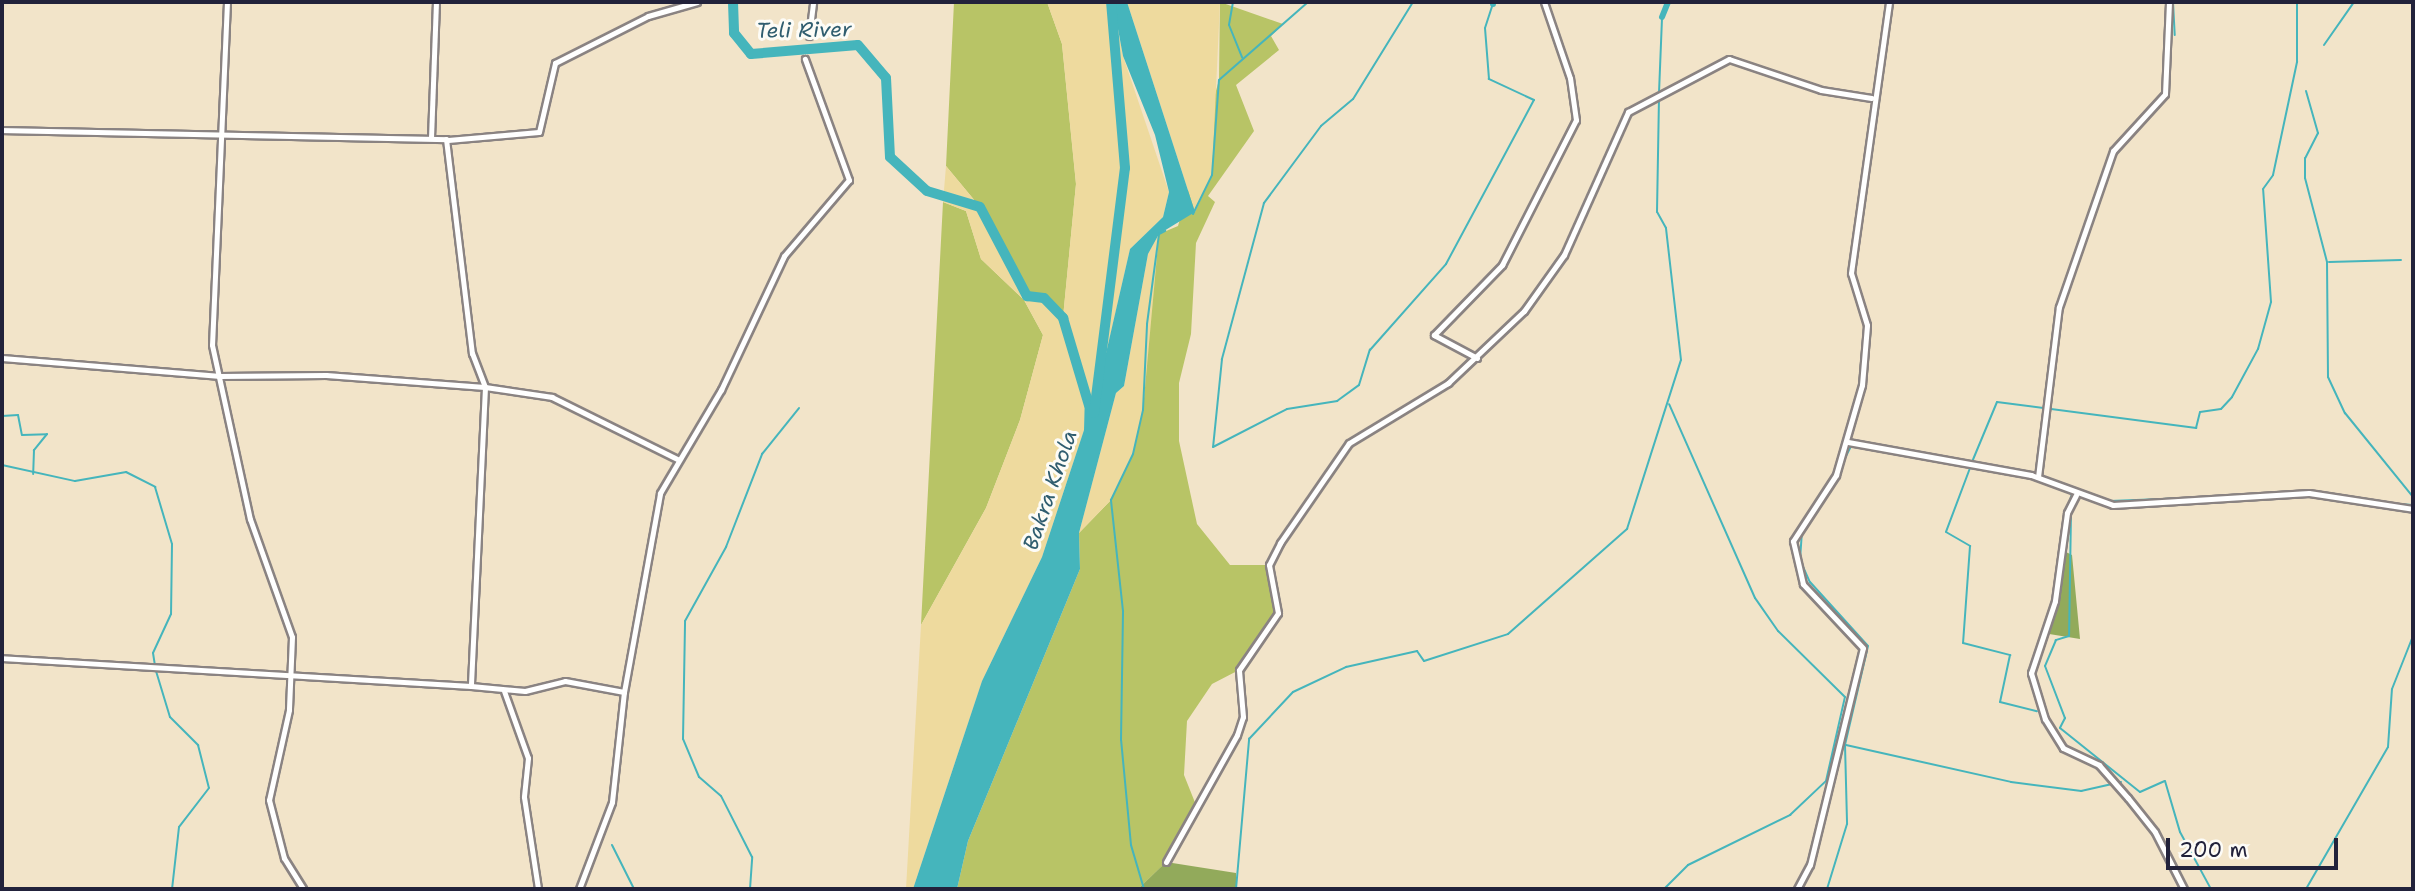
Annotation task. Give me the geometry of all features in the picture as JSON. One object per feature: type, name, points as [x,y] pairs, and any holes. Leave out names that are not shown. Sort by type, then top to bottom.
[{"type":"street","points":[[227,2],[212,345],[250,519],[292,637],[293,677],[269,800],[284,858],[303,889]]},
{"type":"street","points":[[431,138],[436,2]]},
{"type":"street","points":[[2,130],[220,131],[448,140],[539,132],[555,62],[648,16],[697,2]]},
{"type":"street","points":[[809,36],[813,2]]},
{"type":"street","points":[[1477,358],[1434,335],[1502,265],[1576,120],[1567,67],[1544,2]]},
{"type":"street","points":[[1797,889],[1810,865],[1863,648],[1804,584],[1794,541],[1800,522],[1836,475],[1849,442],[1867,354],[1867,325],[1851,273],[1871,98],[1889,2]]},
{"type":"street","points":[[2038,477],[2059,307],[2112,152],[2165,94],[2169,2]]},
{"type":"street","points":[[579,889],[612,802],[624,692],[656,508],[677,459],[714,404],[784,257],[849,180],[805,59]]},
{"type":"street","points":[[1166,862],[1237,735],[1243,717],[1239,670],[1278,613],[1269,565],[1280,543],[1349,443],[1417,405],[1477,358],[1524,311],[1564,255],[1636,103],[1729,59],[1821,90],[1871,98]]},
{"type":"street","points":[[448,140],[472,353],[485,387],[471,686]]},
{"type":"street","points":[[2,358],[220,376],[326,375],[485,387],[552,397],[677,459]]},
{"type":"street","points":[[1849,442],[2038,477],[2076,495],[2113,505],[2309,493],[2413,509]]},
{"type":"street","points":[[2076,495],[2067,513],[2055,601],[2031,673],[2045,719],[2063,748],[2099,765],[2128,798],[2155,832],[2184,889]]},
{"type":"street","points":[[2,658],[163,671],[471,686],[504,691],[565,681],[624,692]]},
{"type":"street","points":[[504,691],[528,758],[524,797],[538,889]]},
{"type":"green space","points":[[954,2],[1047,2],[1062,44],[1076,184],[1063,318],[1027,296],[980,207],[946,166]]},
{"type":"green space","points":[[1220,2],[1283,24],[1271,36],[1279,50],[1236,85],[1254,131],[1208,196],[1215,202],[1196,243],[1191,334],[1179,383],[1179,441],[1197,524],[1230,565],[1269,565],[1278,613],[1239,670],[1212,684],[1187,721],[1184,775],[1198,810],[1171,845],[1166,862],[1138,889],[957,889],[968,841],[1080,569],[1079,533],[1111,500],[1144,364],[1159,234],[1178,226],[1219,80]]},
{"type":"green space","points":[[943,202],[966,211],[981,259],[1024,300],[1043,335],[1020,420],[986,508],[921,625]]},
{"type":"green space","points":[[2060,549],[2072,555],[2080,639],[2043,633],[2055,601]]},
{"type":"green space","points":[[1166,862],[1236,873],[1236,889],[1138,889]]},
{"type":"sand","points":[[1047,2],[1113,2],[1123,56],[1169,192],[1163,217],[1130,249],[1095,402],[1086,393],[1084,430],[1042,557],[982,681],[913,889],[906,889],[921,625],[986,508],[1020,420],[1043,335],[1024,300],[981,259],[966,211],[943,202],[946,166],[980,207],[1027,296],[1044,298],[1063,317],[1076,184],[1062,44]]},
{"type":"sand","points":[[1127,2],[1220,2],[1212,175],[1195,212]]},
{"type":"sand","points":[[1159,234],[1143,410],[1133,454],[1111,500],[1079,533],[1116,393],[1124,386],[1148,254]]},
{"type":"water","points":[[1113,2],[1127,2],[1195,212],[1159,234],[1148,254],[1124,386],[1116,393],[1079,533],[1080,569],[968,841],[957,889],[913,889],[982,681],[1042,557],[1084,430],[1085,392],[1095,401],[1130,249],[1163,217],[1169,192],[1155,135],[1123,56]]},
{"type":"waterway","name":"Teli River","points":[[733,2],[734,33],[751,54],[858,45],[886,78],[890,157],[927,191],[980,207],[1027,296],[1044,298],[1063,318],[1089,405]]},
{"type":"waterway","name":"Bakra Khola","points":[[1094,413],[1125,168],[1111,2]]},
{"type":"waterway","points":[[1233,2],[1229,25],[1242,57]]},
{"type":"waterway","points":[[1193,214],[1212,175],[1219,80],[1308,2]]},
{"type":"waterway","points":[[1413,2],[1353,99],[1321,126],[1264,203],[1222,359],[1213,447],[1287,409],[1337,401],[1359,385],[1370,350],[1446,264],[1534,100],[1489,79],[1485,28],[1493,4]]},
{"type":"waterway","points":[[1662,17],[1668,2]]},
{"type":"waterway","points":[[2173,2],[2175,35]]},
{"type":"waterway","points":[[1972,462],[1997,402],[2196,428],[2200,412],[2221,409],[2232,397],[2258,349],[2271,302],[2263,189],[2273,175],[2297,62],[2297,2]]},
{"type":"waterway","points":[[2324,45],[2354,2]]},
{"type":"waterway","points":[[1659,93],[1662,17]]},
{"type":"waterway","points":[[2306,91],[2318,133],[2305,158],[2305,178],[2327,262],[2328,377],[2345,413],[2413,497]]},
{"type":"waterway","points":[[1236,889],[1249,739],[1293,692],[1346,667],[1417,651],[1424,661],[1508,634],[1627,529],[1681,360],[1666,228],[1657,212],[1659,98]]},
{"type":"waterway","points":[[1144,889],[1131,845],[1121,740],[1123,611],[1111,500],[1133,454],[1143,410],[1147,324],[1159,234],[1165,231]]},
{"type":"waterway","points":[[2329,262],[2401,260]]},
{"type":"waterway","points":[[1664,889],[1688,865],[1790,815],[1826,781],[1845,697],[1778,631],[1755,598],[1669,404]]},
{"type":"waterway","points":[[750,889],[752,857],[721,796],[699,777],[683,739],[685,621],[726,547],[762,454],[799,408]]},
{"type":"waterway","points":[[2,416],[18,415],[22,435],[47,434],[34,450],[33,474]]},
{"type":"waterway","points":[[1828,492],[1852,444]]},
{"type":"waterway","points":[[2,465],[75,481],[126,472],[155,487],[172,544],[171,614],[153,653],[155,665]]},
{"type":"waterway","points":[[1970,468],[1946,532],[1970,546],[1963,643],[2010,655],[2000,702],[2037,711]]},
{"type":"waterway","points":[[2068,507],[2072,494]]},
{"type":"waterway","points":[[2110,501],[2188,498]]},
{"type":"waterway","points":[[2398,504],[2413,505]]},
{"type":"waterway","points":[[2071,512],[2069,636],[2056,640],[2045,666],[2065,718],[2060,728],[2140,792],[2165,781],[2180,832],[2211,889]]},
{"type":"waterway","points":[[1802,531],[1800,560],[1810,582],[1868,646],[1845,745],[1847,824],[1827,889]]},
{"type":"waterway","points":[[2306,889],[2388,747],[2392,689],[2413,636]]},
{"type":"waterway","points":[[156,671],[170,717],[198,745],[209,788],[179,827],[172,889]]},
{"type":"waterway","points":[[1846,745],[2011,782],[2081,791],[2121,782]]},
{"type":"waterway","points":[[612,845],[634,889]]}]
